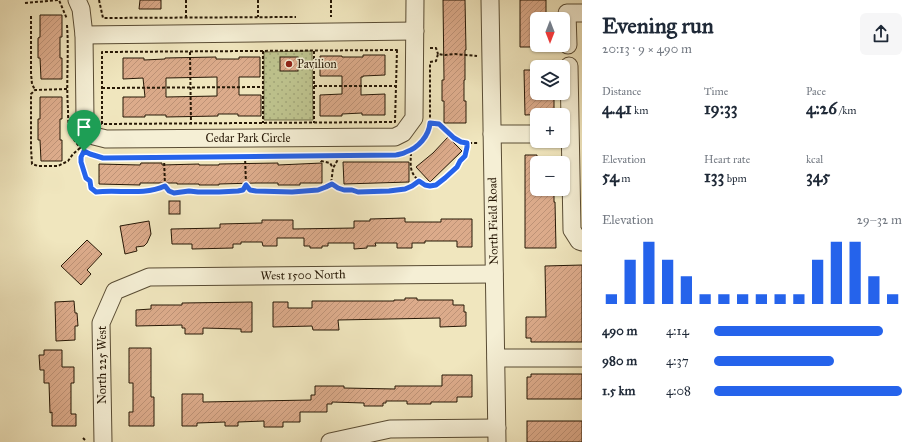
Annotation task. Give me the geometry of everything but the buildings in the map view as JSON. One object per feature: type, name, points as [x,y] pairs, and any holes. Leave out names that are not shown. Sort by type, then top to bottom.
[{"type":"street","name":"Cedar Park Circle","points":[[77,0],[81,9],[84,35],[85,119],[94,136],[106,139],[395,137],[403,133],[414,118],[415,0]]},
{"type":"street","name":"North Field Road","points":[[490,0],[485,139],[494,274],[497,435]]},
{"type":"street","points":[[570,27],[572,9]]},
{"type":"street","points":[[84,35],[415,31]]},
{"type":"street","points":[[485,139],[530,135]]},
{"type":"street","points":[[568,148],[572,230],[580,241]]},
{"type":"street","name":"West 1500 North","points":[[115,291],[149,277],[494,274]]},
{"type":"street","name":"North 225 West","points":[[103,442],[101,323],[115,291]]},
{"type":"street","points":[[496,358],[582,358]]},
{"type":"street","points":[[330,442],[390,429],[497,435]]},
{"type":"path","points":[[25,3],[59,0],[67,18],[69,129],[72,138],[80,148],[90,154],[103,158],[396,155],[406,152],[416,147],[424,139],[430,126],[430,62],[436,61],[438,54],[436,48],[430,48],[430,55]]},
{"type":"path","points":[[99,0],[102,18],[302,17]]},
{"type":"path","points":[[186,0],[186,18]]},
{"type":"path","points":[[258,0],[258,17]]},
{"type":"path","points":[[324,17],[332,17],[331,0]]},
{"type":"path","points":[[31,16],[31,74],[32,84],[35,90]]},
{"type":"path","points":[[396,50],[395,122],[102,124],[102,52],[262,51],[396,50]]},
{"type":"path","points":[[262,51],[262,123]]},
{"type":"path","points":[[314,51],[314,123]]},
{"type":"path","points":[[190,52],[191,124]]},
{"type":"path","points":[[438,54],[478,56]]},
{"type":"path","points":[[314,86],[396,86]]},
{"type":"path","points":[[102,88],[262,87]]},
{"type":"path","points":[[68,89],[35,90],[31,94],[32,164],[38,166],[58,166],[68,161],[80,148]]},
{"type":"path","points":[[430,123],[439,124],[454,138],[461,142],[467,143],[485,139]]},
{"type":"path","points":[[411,150],[412,172],[414,176],[425,185],[430,186],[436,185],[457,167],[465,156],[467,143]]},
{"type":"path","points":[[84,151],[81,157],[81,162],[86,178],[90,181],[91,188],[96,192],[146,192],[165,186]]},
{"type":"path","points":[[164,157],[165,186],[169,191],[174,193],[189,191],[219,192],[243,190],[246,185],[245,156]]},
{"type":"path","points":[[320,156],[321,161],[330,163],[332,168],[332,184]]},
{"type":"path","points":[[332,168],[340,156]]},
{"type":"path","points":[[332,184],[344,190],[358,192],[389,191],[405,189],[419,181]]},
{"type":"path","points":[[246,185],[250,190],[256,191],[292,192],[318,190],[332,184]]},
{"type":"green space","points":[[312,51],[313,120],[264,120],[264,52]]},
{"type":"place","name":"Pavilion","points":[[289,64]]},
{"type":"route","points":[[430,123],[439,124],[454,138],[461,142],[467,143],[465,156],[457,167],[436,185],[425,185],[419,181],[405,189],[358,192],[344,190],[332,184],[318,190],[292,192],[256,191],[250,190],[246,185],[243,190],[219,192],[182,191],[174,193],[169,191],[165,186],[146,192],[96,192],[91,188],[90,181],[86,178],[81,162],[81,157],[84,151],[103,158],[396,155],[416,147],[424,139],[430,123]]}]
